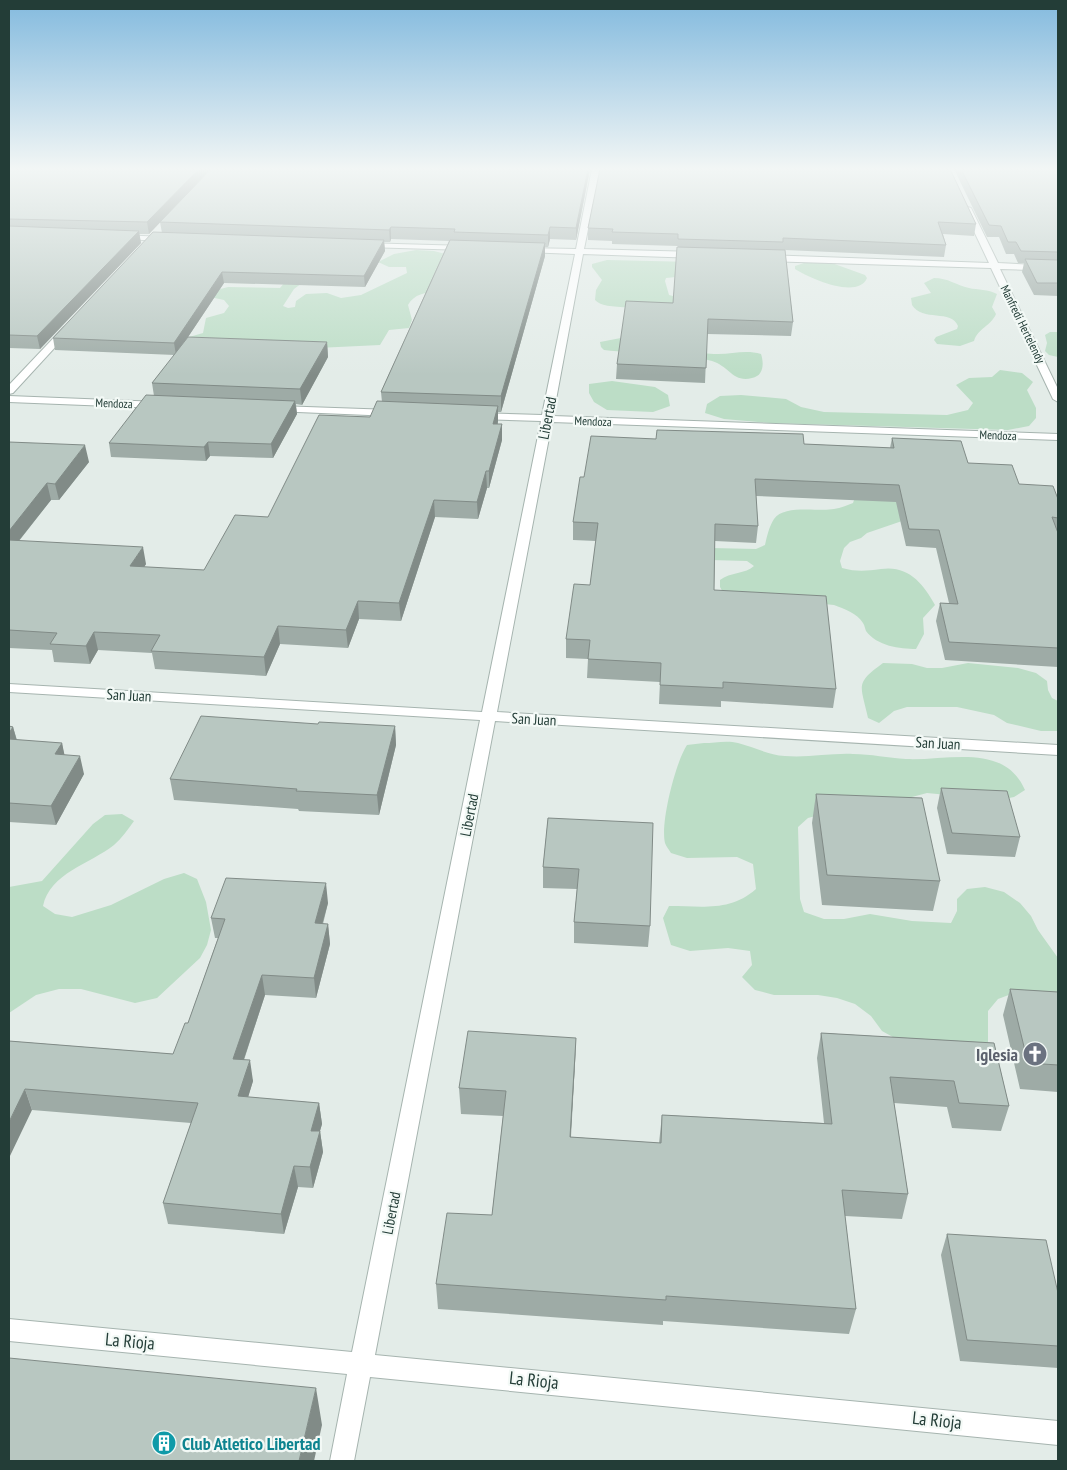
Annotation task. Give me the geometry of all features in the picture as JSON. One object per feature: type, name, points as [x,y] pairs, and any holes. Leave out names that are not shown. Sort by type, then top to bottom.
[{"type":"street","points":[[137,238],[172,239]]},
{"type":"street","name":"Libertad","points":[[342,1461],[583,238]]},
{"type":"street","name":"Manfredi Hertelendy","points":[[981,238],[1058,399]]},
{"type":"street","points":[[351,244],[480,248]]},
{"type":"street","points":[[520,250],[708,256]]},
{"type":"street","points":[[758,258],[1058,268]]},
{"type":"street","points":[[9,391],[74,322]]},
{"type":"street","name":"Mendoza","points":[[9,399],[168,405]]},
{"type":"street","points":[[268,409],[408,414]]},
{"type":"street","name":"Mendoza","points":[[467,416],[1058,437]]},
{"type":"street","name":"San Juan","points":[[9,688],[1058,750]]},
{"type":"street","name":"La Rioja","points":[[9,1330],[362,1363],[1058,1433]]},
{"type":"green space","points":[[416,250],[434,251],[464,259],[462,293],[432,292],[424,293],[412,299],[408,305],[412,320],[409,328],[389,330],[380,345],[296,349],[180,346],[186,338],[203,333],[206,318],[224,313],[229,306],[224,300],[210,297],[213,291],[228,287],[280,288],[285,282],[302,283],[294,289],[283,306],[288,308],[295,307],[296,301],[306,294],[327,293],[341,298],[361,295],[407,273],[406,267],[389,267],[378,262],[394,254]]},
{"type":"green space","points":[[607,260],[694,262],[676,277],[666,278],[665,281],[669,295],[677,297],[734,297],[661,306],[619,307],[604,305],[595,300],[596,290],[602,280],[592,267],[592,264]]},
{"type":"green space","points":[[807,262],[829,262],[865,275],[867,278],[862,284],[854,287],[833,285],[822,282],[795,269],[795,266]]},
{"type":"green space","points":[[934,278],[997,294],[992,307],[996,314],[978,333],[974,341],[960,346],[937,344],[934,340],[936,337],[957,329],[958,326],[950,318],[923,313],[912,305],[911,298],[931,293],[924,283]]},
{"type":"green space","points":[[1050,332],[1058,332],[1058,357],[1049,355],[1045,351],[1047,343],[1045,335]]},
{"type":"green space","points":[[626,337],[681,350],[704,353],[749,352],[761,354],[763,361],[762,369],[756,377],[746,379],[735,376],[718,363],[700,358],[604,350],[601,347],[600,342]]},
{"type":"green space","points":[[1000,370],[1022,373],[1033,382],[1027,390],[1036,408],[1036,418],[1029,426],[1008,430],[770,423],[724,419],[705,413],[707,404],[720,396],[741,395],[786,399],[801,407],[824,412],[947,415],[968,410],[973,403],[956,385],[969,378],[992,377]]},
{"type":"green space","points":[[612,381],[655,387],[668,395],[670,406],[653,412],[607,410],[594,402],[589,393],[589,384]]},
{"type":"green space","points":[[885,477],[905,520],[867,533],[861,538],[850,542],[844,548],[840,561],[842,568],[852,570],[866,571],[891,568],[899,570],[914,577],[920,583],[935,605],[923,618],[924,634],[916,649],[896,647],[876,640],[866,631],[863,623],[857,617],[834,605],[724,594],[720,587],[720,580],[751,569],[754,566],[747,561],[710,560],[711,548],[756,549],[765,545],[771,525],[779,514],[793,510],[837,509],[853,503],[855,497]]},
{"type":"green space","points":[[883,663],[942,668],[968,663],[1018,668],[1036,673],[1047,681],[1048,690],[1052,698],[1058,701],[1058,731],[1041,731],[1007,723],[994,715],[957,707],[907,707],[894,711],[879,723],[868,718],[862,686],[867,676]]},
{"type":"green space","points":[[734,742],[785,756],[845,754],[906,759],[973,757],[1003,765],[1016,775],[1025,790],[1014,797],[999,800],[927,793],[912,797],[908,807],[823,814],[808,818],[798,827],[800,899],[804,912],[824,919],[844,919],[870,914],[912,921],[951,923],[957,911],[957,899],[967,889],[985,887],[1004,892],[1020,903],[1031,916],[1038,930],[1058,958],[1058,995],[1014,993],[998,999],[988,1011],[988,1044],[920,1052],[882,1031],[871,1016],[855,1004],[837,998],[818,995],[774,995],[755,990],[742,977],[752,965],[750,951],[728,948],[690,951],[671,945],[663,918],[669,906],[704,907],[726,904],[746,896],[756,889],[753,864],[737,857],[687,858],[671,853],[665,843],[667,807],[678,764],[687,745]]},
{"type":"green space","points":[[122,814],[134,821],[122,836],[104,852],[62,877],[47,895],[43,906],[55,914],[72,917],[111,905],[164,879],[184,873],[197,879],[206,902],[211,930],[207,945],[200,958],[157,998],[135,1003],[81,989],[59,989],[36,995],[9,1013],[9,887],[42,881],[93,824],[105,815]]},
{"type":"building","points":[[9,238],[133,238],[37,336],[9,335]]},
{"type":"building","points":[[148,238],[315,238],[384,240],[364,276],[222,272],[174,343],[53,338]]},
{"type":"building","points":[[678,238],[943,238],[946,245],[783,238],[783,242]]},
{"type":"building","points":[[1006,238],[1058,238],[1058,252],[1021,251],[1016,242],[1008,242]]},
{"type":"building","points":[[450,240],[545,243],[501,396],[381,392]]},
{"type":"building","points":[[677,247],[785,250],[793,322],[708,319],[706,368],[617,364],[626,301],[673,303]]},
{"type":"building","points":[[1025,259],[1058,260],[1058,283],[1037,283]]},
{"type":"building","points":[[188,337],[327,342],[300,389],[152,383]]},
{"type":"building","points":[[146,395],[295,401],[271,444],[208,442],[204,447],[109,443]]},
{"type":"building","points":[[377,401],[498,406],[493,424],[502,424],[489,471],[486,471],[477,502],[434,500],[399,603],[358,601],[346,630],[278,626],[264,657],[151,651],[160,635],[94,632],[86,646],[50,644],[57,633],[9,630],[9,540],[143,547],[130,566],[204,570],[235,515],[268,517],[319,415],[370,417]]},
{"type":"building","points":[[657,430],[803,434],[804,444],[894,448],[892,438],[961,441],[968,463],[1012,465],[1019,484],[1053,486],[1058,499],[1058,518],[1052,517],[1058,533],[1058,648],[949,642],[940,603],[958,604],[939,530],[909,529],[899,485],[755,479],[758,526],[715,524],[714,590],[826,596],[836,689],[723,682],[723,688],[660,685],[661,663],[588,659],[590,640],[566,639],[574,584],[590,585],[598,523],[573,522],[580,477],[584,477],[591,436],[656,439]]},
{"type":"building","points":[[9,442],[85,445],[55,484],[47,483],[9,531]]},
{"type":"building","points":[[201,716],[318,724],[319,722],[395,726],[377,795],[296,791],[297,789],[170,779]]},
{"type":"building","points":[[9,739],[62,743],[55,754],[80,756],[51,806],[9,803]]},
{"type":"building","points":[[941,788],[1007,791],[1020,837],[952,833]]},
{"type":"building","points":[[816,794],[922,798],[940,881],[827,875]]},
{"type":"building","points":[[548,818],[653,823],[650,926],[574,922],[579,869],[543,867]]},
{"type":"building","points":[[226,878],[326,883],[315,923],[328,924],[314,978],[262,975],[233,1059],[250,1060],[238,1096],[319,1103],[311,1131],[320,1131],[310,1167],[294,1166],[281,1214],[163,1203],[198,1103],[25,1089],[9,1122],[9,1041],[173,1054],[185,1023],[188,1023],[225,919],[211,918]]},
{"type":"building","points":[[1010,989],[1058,992],[1058,1065],[1028,1063]]},
{"type":"building","points":[[468,1031],[576,1038],[570,1137],[661,1143],[662,1115],[832,1124],[821,1033],[994,1043],[1009,1106],[959,1103],[954,1081],[890,1077],[908,1194],[842,1190],[856,1309],[666,1296],[666,1300],[436,1284],[447,1213],[492,1215],[506,1091],[459,1088]]},
{"type":"building","points":[[947,1234],[1046,1240],[1058,1293],[1058,1346],[967,1340]]},
{"type":"building","points":[[9,1358],[316,1388],[299,1461],[9,1461]]},
{"type":"place","name":"Iglesia","points":[[1035,1054]]},
{"type":"place","name":"Club Atletico Libertad","points":[[164,1443]]}]
